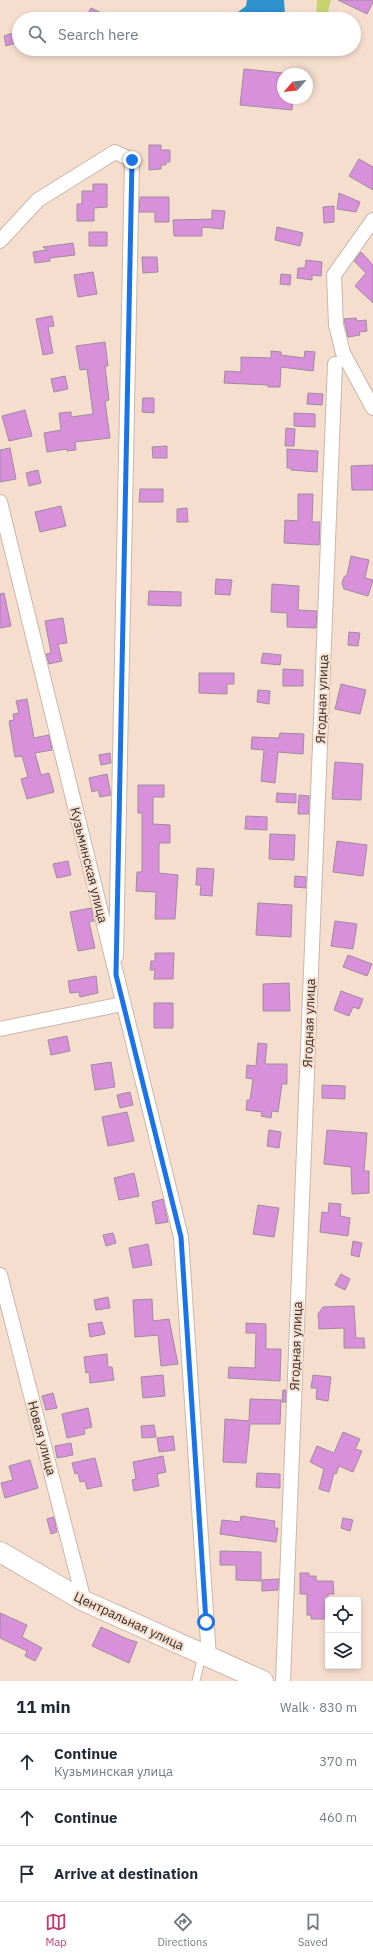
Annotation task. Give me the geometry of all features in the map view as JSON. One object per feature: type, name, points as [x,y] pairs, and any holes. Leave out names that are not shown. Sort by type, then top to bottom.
[{"type":"street","points":[[0,241],[38,200],[115,152],[132,160],[116,975]]},
{"type":"street","points":[[372,403],[343,353],[336,325],[334,275],[373,220]]},
{"type":"street","name":"Ягодная улица","points":[[283,1681],[335,364]]},
{"type":"street","name":"Кузьминская улица","points":[[0,502],[122,1004],[181,1237],[205,1656]]},
{"type":"street","points":[[0,1029],[122,1004]]},
{"type":"street","name":"Новая улица","points":[[0,1275],[84,1601]]},
{"type":"street","name":"Центральная улица","points":[[0,1552],[84,1601],[263,1681]]},
{"type":"lane","points":[[196,1681],[205,1656]]},
{"type":"green space","points":[[317,0],[331,0],[328,12],[316,12]]},
{"type":"water","points":[[247,0],[284,0],[285,12],[238,12],[246,6]]},
{"type":"building","points":[[338,0],[373,0],[373,2],[367,14]]},
{"type":"building","points":[[91,8],[99,12],[89,12]]},
{"type":"building","points":[[12,33],[12,44],[6,46],[4,36]]},
{"type":"building","points":[[244,69],[277,72],[277,104],[292,104],[292,110],[240,105]]},
{"type":"building","points":[[149,145],[161,145],[161,150],[170,150],[170,162],[166,162],[166,165],[161,165],[161,169],[149,170]]},
{"type":"building","points":[[359,159],[373,167],[373,190],[349,176]]},
{"type":"building","points":[[93,184],[107,184],[107,207],[94,208],[94,221],[77,221],[77,204],[82,204],[82,191],[93,191]]},
{"type":"building","points":[[339,193],[360,202],[356,212],[337,209]]},
{"type":"building","points":[[140,197],[169,197],[169,222],[155,222],[155,212],[139,212]]},
{"type":"building","points":[[334,206],[334,222],[324,223],[323,207]]},
{"type":"building","points":[[212,210],[225,211],[223,229],[202,227],[202,236],[174,236],[173,220],[212,219]]},
{"type":"building","points":[[277,227],[303,233],[300,246],[275,240]]},
{"type":"building","points":[[89,232],[107,232],[107,246],[89,246]]},
{"type":"building","points":[[73,243],[75,255],[50,258],[50,261],[35,263],[33,252],[47,250],[43,247]]},
{"type":"building","points":[[361,252],[373,265],[373,303],[355,286],[366,273],[354,261]]},
{"type":"building","points":[[142,257],[157,257],[158,272],[143,273]]},
{"type":"building","points":[[306,260],[322,262],[321,276],[312,275],[312,280],[297,278],[298,268],[305,268]]},
{"type":"building","points":[[93,272],[97,294],[78,297],[74,275]]},
{"type":"building","points":[[281,274],[291,275],[290,285],[280,284]]},
{"type":"building","points":[[52,316],[54,326],[48,327],[53,353],[43,355],[36,319]]},
{"type":"building","points":[[356,318],[357,321],[366,320],[367,331],[359,332],[360,335],[348,337],[344,319]]},
{"type":"building","points":[[105,342],[108,366],[105,366],[109,400],[105,401],[110,438],[75,442],[76,450],[67,451],[67,449],[47,452],[44,433],[61,430],[59,413],[71,412],[71,417],[93,414],[87,369],[80,370],[76,346]]},
{"type":"building","points":[[271,351],[281,352],[281,355],[304,358],[305,351],[315,352],[313,371],[281,367],[280,387],[224,383],[225,371],[241,372],[241,357],[271,358]]},
{"type":"building","points":[[65,376],[68,389],[54,392],[51,379]]},
{"type":"building","points":[[308,393],[323,394],[322,405],[307,404]]},
{"type":"building","points":[[143,398],[154,398],[154,413],[142,412]]},
{"type":"building","points":[[25,410],[32,436],[9,441],[2,416]]},
{"type":"building","points":[[294,413],[315,414],[315,427],[294,426]]},
{"type":"building","points":[[286,428],[295,429],[294,446],[285,446]]},
{"type":"building","points":[[167,446],[167,458],[153,458],[152,447]]},
{"type":"building","points":[[10,448],[16,479],[0,482],[0,450]]},
{"type":"building","points":[[287,449],[318,451],[317,472],[291,470],[291,468],[287,468]]},
{"type":"building","points":[[373,465],[373,490],[352,490],[351,466]]},
{"type":"building","points":[[38,470],[41,483],[29,486],[26,473]]},
{"type":"building","points":[[140,489],[163,489],[163,502],[139,502]]},
{"type":"building","points":[[298,494],[313,494],[312,522],[320,522],[319,545],[284,543],[285,520],[298,521]]},
{"type":"building","points":[[61,506],[66,526],[40,532],[35,512]]},
{"type":"building","points":[[187,508],[188,522],[177,522],[177,509]]},
{"type":"building","points":[[351,556],[369,560],[365,578],[373,580],[368,596],[344,589],[342,583],[344,577],[347,575]]},
{"type":"building","points":[[216,579],[232,580],[230,595],[215,594]]},
{"type":"building","points":[[272,584],[299,586],[298,610],[317,611],[316,628],[287,627],[287,613],[271,612]]},
{"type":"building","points":[[149,591],[181,592],[181,606],[148,605]]},
{"type":"building","points":[[4,593],[11,626],[0,628],[0,594]]},
{"type":"building","points":[[63,618],[67,643],[58,644],[62,661],[49,664],[46,654],[51,653],[45,621]]},
{"type":"building","points":[[349,632],[360,633],[358,646],[348,645]]},
{"type":"building","points":[[263,653],[281,655],[280,665],[261,663]]},
{"type":"building","points":[[283,669],[303,670],[303,686],[283,686]]},
{"type":"building","points":[[199,673],[234,673],[234,684],[227,684],[227,694],[199,693]]},
{"type":"building","points":[[341,684],[366,690],[360,714],[335,709]]},
{"type":"building","points":[[258,690],[270,691],[269,704],[257,702]]},
{"type":"building","points":[[27,699],[34,738],[49,735],[52,750],[35,753],[41,775],[49,773],[54,792],[27,799],[21,779],[28,777],[22,756],[15,757],[9,721],[14,720],[13,714],[19,713],[16,701]]},
{"type":"building","points":[[280,733],[304,734],[303,754],[278,752],[275,783],[261,781],[264,750],[251,749],[252,737],[279,738]]},
{"type":"building","points":[[110,753],[111,763],[101,765],[99,755]]},
{"type":"building","points":[[335,762],[363,764],[361,800],[332,799]]},
{"type":"building","points":[[107,774],[111,795],[100,797],[98,790],[92,792],[89,778]]},
{"type":"building","points":[[138,785],[164,785],[164,797],[153,797],[153,824],[170,825],[170,843],[159,843],[159,873],[178,875],[175,919],[155,919],[156,892],[136,891],[137,872],[142,872],[142,813],[138,813]]},
{"type":"building","points":[[277,793],[296,794],[296,803],[276,802]]},
{"type":"building","points":[[299,795],[309,796],[309,814],[298,814]]},
{"type":"building","points":[[246,816],[267,817],[267,830],[245,829]]},
{"type":"building","points":[[270,834],[295,835],[294,860],[269,859]]},
{"type":"building","points":[[337,841],[367,845],[363,876],[333,872]]},
{"type":"building","points":[[68,861],[71,875],[57,878],[53,864]]},
{"type":"building","points":[[197,868],[214,869],[212,896],[200,895],[201,885],[196,885]]},
{"type":"building","points":[[295,876],[306,877],[306,888],[294,887]]},
{"type":"building","points":[[258,903],[292,905],[291,937],[256,935]]},
{"type":"building","points":[[91,908],[94,921],[89,922],[95,948],[78,951],[70,912]]},
{"type":"building","points":[[335,921],[357,924],[353,949],[331,946]]},
{"type":"building","points":[[155,953],[174,953],[173,979],[154,979],[155,970],[150,970],[151,961],[155,961]]},
{"type":"building","points":[[348,955],[372,964],[367,976],[343,967]]},
{"type":"building","points":[[96,976],[98,993],[80,997],[79,992],[70,993],[68,981]]},
{"type":"building","points":[[289,983],[290,1011],[263,1011],[263,984]]},
{"type":"building","points":[[341,991],[363,999],[359,1009],[353,1007],[349,1016],[334,1010]]},
{"type":"building","points":[[154,1003],[173,1003],[173,1028],[154,1028]]},
{"type":"building","points":[[67,1036],[70,1051],[51,1055],[48,1040]]},
{"type":"building","points":[[258,1043],[267,1044],[265,1064],[287,1064],[287,1084],[282,1084],[278,1112],[272,1111],[271,1118],[261,1116],[262,1112],[246,1110],[247,1100],[250,1100],[253,1079],[246,1078],[247,1065],[256,1066]]},
{"type":"building","points":[[111,1062],[115,1087],[95,1090],[91,1065]]},
{"type":"building","points":[[322,1085],[345,1086],[345,1099],[322,1098]]},
{"type":"building","points":[[130,1092],[133,1105],[120,1108],[117,1095]]},
{"type":"building","points":[[127,1112],[134,1141],[108,1146],[102,1117]]},
{"type":"building","points":[[269,1130],[281,1132],[279,1148],[267,1146]]},
{"type":"building","points":[[327,1130],[367,1133],[364,1171],[369,1171],[369,1193],[352,1194],[351,1167],[324,1164]]},
{"type":"building","points":[[134,1173],[139,1196],[119,1200],[114,1178]]},
{"type":"building","points":[[163,1199],[168,1222],[156,1224],[152,1202]]},
{"type":"building","points":[[329,1203],[341,1204],[340,1216],[350,1218],[348,1236],[320,1232],[322,1212],[328,1213]]},
{"type":"building","points":[[258,1205],[279,1208],[274,1237],[253,1234]]},
{"type":"building","points":[[113,1233],[116,1243],[106,1246],[103,1235]]},
{"type":"building","points":[[353,1241],[362,1243],[359,1257],[351,1255]]},
{"type":"building","points":[[148,1244],[152,1265],[133,1268],[129,1248]]},
{"type":"building","points":[[341,1274],[350,1279],[345,1290],[335,1285]]},
{"type":"building","points":[[108,1297],[110,1308],[96,1310],[94,1300]]},
{"type":"building","points":[[152,1299],[153,1321],[169,1319],[178,1364],[161,1366],[158,1335],[135,1337],[133,1300]]},
{"type":"building","points":[[354,1306],[356,1338],[364,1338],[365,1348],[344,1348],[344,1328],[319,1329],[318,1314],[323,1307]]},
{"type":"building","points":[[102,1322],[105,1334],[90,1337],[88,1324]]},
{"type":"building","points":[[246,1323],[266,1324],[266,1349],[281,1349],[280,1381],[228,1378],[229,1367],[255,1368],[256,1333],[246,1333]]},
{"type":"building","points":[[107,1354],[108,1367],[112,1367],[114,1380],[90,1383],[89,1372],[86,1373],[84,1357]]},
{"type":"building","points":[[163,1375],[165,1396],[143,1398],[141,1377]]},
{"type":"building","points":[[313,1375],[331,1377],[328,1401],[316,1399],[317,1388],[311,1388]]},
{"type":"building","points":[[283,1390],[286,1390],[286,1402],[282,1402]]},
{"type":"building","points":[[53,1393],[57,1408],[46,1410],[42,1396]]},
{"type":"building","points":[[250,1399],[281,1400],[280,1424],[250,1424],[246,1463],[223,1462],[225,1419],[249,1421]]},
{"type":"building","points":[[88,1408],[92,1427],[84,1429],[85,1434],[67,1438],[62,1414]]},
{"type":"building","points":[[154,1425],[156,1437],[142,1438],[141,1426]]},
{"type":"building","points":[[343,1432],[360,1439],[355,1449],[362,1451],[353,1472],[339,1466],[336,1474],[334,1473],[329,1492],[319,1489],[324,1469],[310,1462],[317,1446],[334,1453]]},
{"type":"building","points":[[173,1436],[175,1450],[159,1452],[157,1438]]},
{"type":"building","points":[[71,1443],[73,1455],[57,1458],[55,1446]]},
{"type":"building","points":[[163,1456],[166,1472],[157,1474],[159,1486],[134,1491],[132,1480],[136,1479],[133,1462]]},
{"type":"building","points":[[95,1458],[102,1486],[87,1489],[85,1481],[80,1482],[78,1473],[75,1474],[72,1463]]},
{"type":"building","points":[[30,1460],[38,1488],[5,1498],[1,1483],[13,1480],[9,1466]]},
{"type":"building","points":[[257,1473],[280,1474],[280,1488],[256,1487]]},
{"type":"building","points":[[241,1516],[275,1521],[274,1528],[278,1528],[276,1542],[220,1534],[222,1520],[240,1522]]},
{"type":"building","points":[[54,1517],[57,1532],[51,1534],[47,1519]]},
{"type":"building","points":[[343,1518],[353,1520],[350,1531],[341,1528]]},
{"type":"building","points":[[220,1551],[261,1552],[261,1581],[236,1580],[236,1565],[220,1565]]},
{"type":"building","points":[[300,1573],[309,1573],[309,1576],[316,1576],[316,1581],[333,1581],[334,1594],[328,1594],[328,1597],[325,1597],[325,1619],[311,1619],[311,1615],[307,1615],[307,1594],[300,1594]]},
{"type":"building","points":[[279,1579],[278,1590],[262,1591],[262,1580]]},
{"type":"building","points":[[0,1613],[27,1625],[22,1637],[42,1648],[35,1661],[25,1656],[27,1651],[0,1638]]},
{"type":"building","points":[[101,1627],[137,1642],[129,1663],[92,1646]]},
{"type":"route","points":[[132,160],[116,975],[181,1237],[206,1622]]}]
